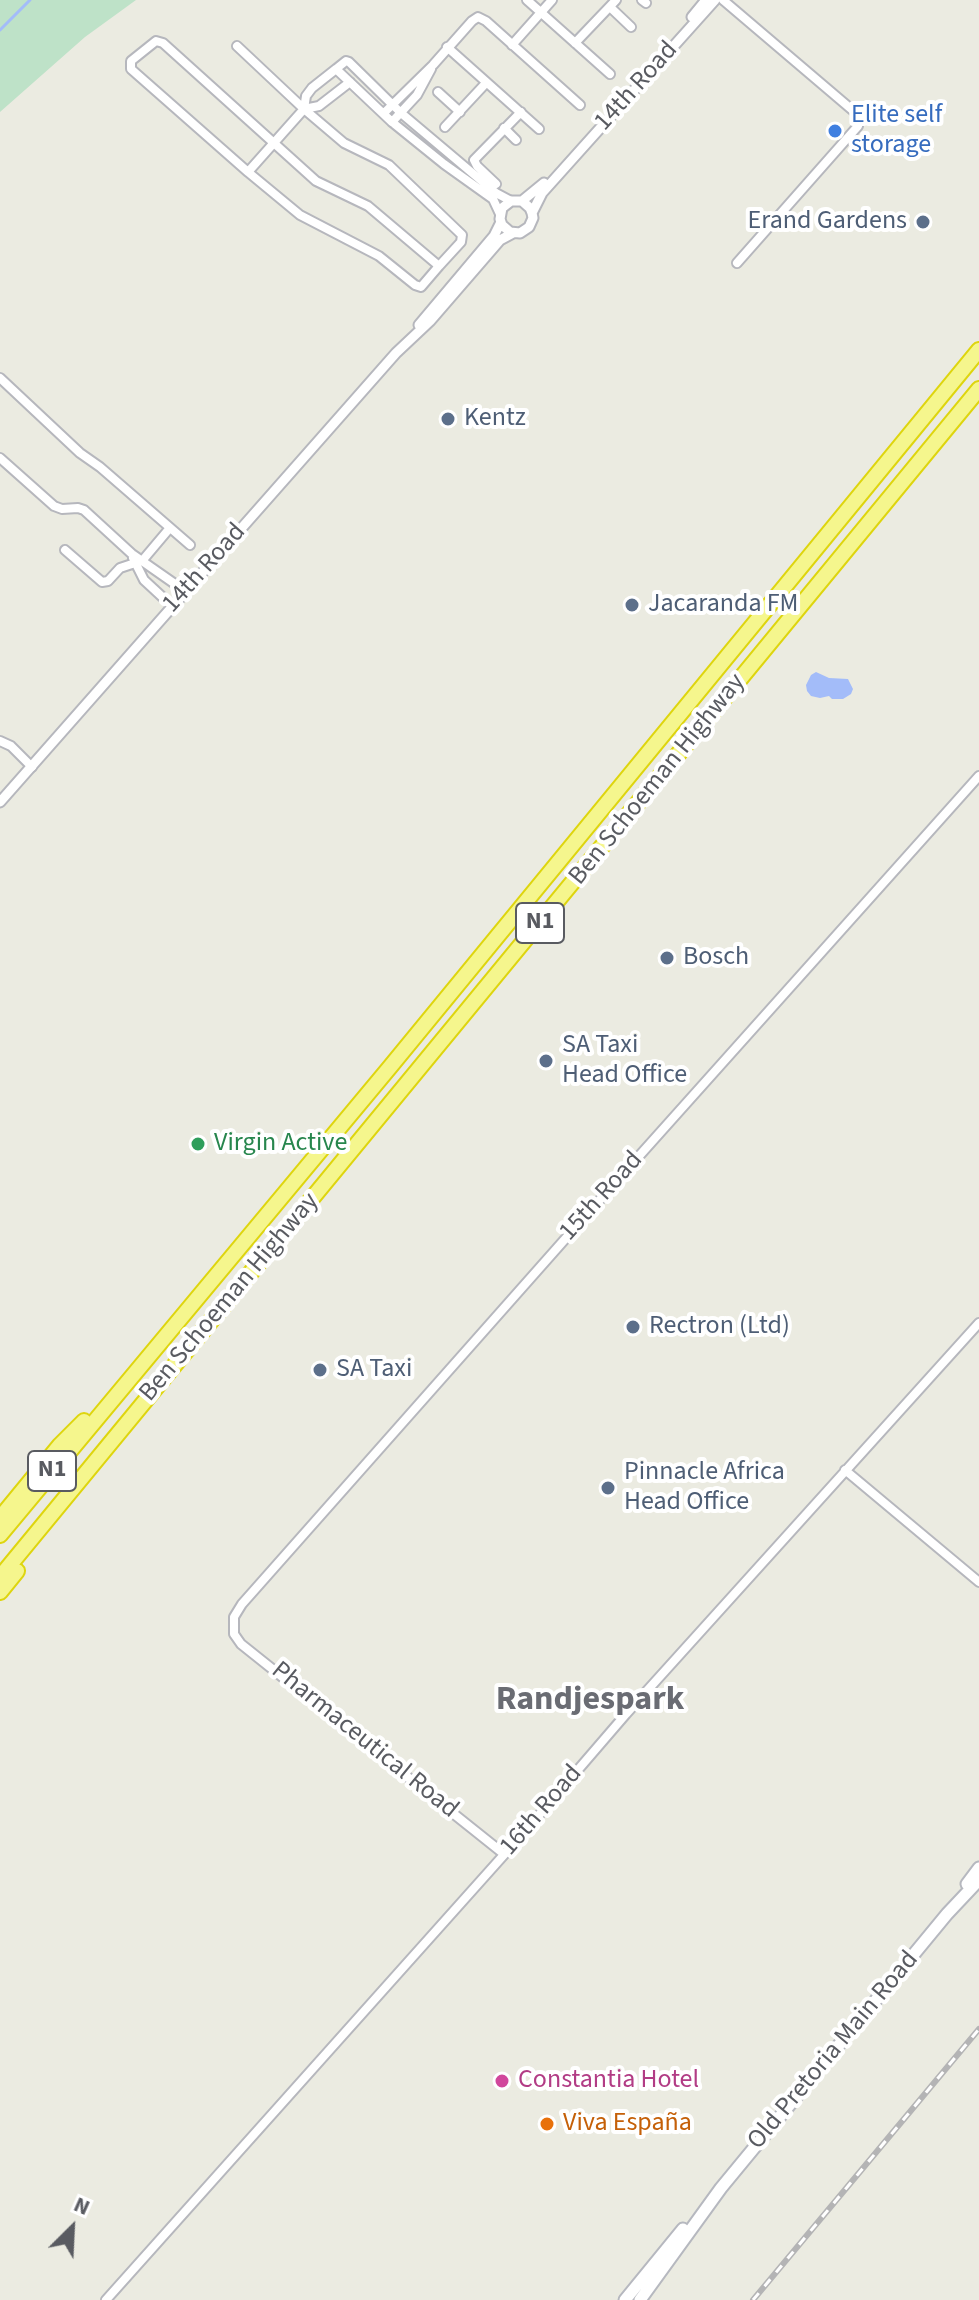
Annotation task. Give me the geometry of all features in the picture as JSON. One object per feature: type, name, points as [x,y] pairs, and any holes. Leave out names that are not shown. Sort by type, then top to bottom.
[{"type":"highway","name":"Ben Schoeman Highway","points":[[0,1535],[384,1075],[979,350]]},
{"type":"highway","name":"Ben Schoeman Highway","points":[[0,1577],[979,389]]},
{"type":"highway","points":[[0,1518],[65,1439],[104,1407]]},
{"type":"highway","points":[[0,1592],[25,1559],[45,1522]]},
{"type":"main road","name":"Old Pretoria Main Road","points":[[947,1914],[979,1868]]},
{"type":"main road","name":"Old Pretoria Main Road","points":[[640,2300],[721,2188],[947,1914],[979,1880]]},
{"type":"main road","name":"Old Pretoria Main Road","points":[[625,2300],[721,2188]]},
{"type":"street","points":[[527,0],[610,74]]},
{"type":"street","points":[[512,45],[552,0]]},
{"type":"street","name":"14th Road","points":[[516,201],[542,185],[706,0]]},
{"type":"street","name":"14th Road","points":[[532,213],[542,193],[715,0]]},
{"type":"street","points":[[723,0],[857,114],[859,120],[858,126],[737,263]]},
{"type":"street","points":[[575,43],[613,4],[631,27]]},
{"type":"street","points":[[384,113],[478,17],[580,105]]},
{"type":"street","points":[[237,46],[344,143],[389,165],[462,235],[461,242],[421,287],[379,256],[300,215],[131,69],[131,61],[160,41],[316,181],[368,206],[439,266]]},
{"type":"street","points":[[447,47],[539,129]]},
{"type":"street","points":[[248,172],[304,109],[306,96],[312,88],[336,69],[348,61],[401,113],[455,151],[496,193],[527,204],[533,218],[529,227],[520,233],[505,229],[493,199],[392,122],[336,69]]},
{"type":"street","points":[[392,122],[421,89],[433,65]]},
{"type":"street","points":[[304,109],[319,106],[350,82]]},
{"type":"street","points":[[445,127],[486,83]]},
{"type":"street","points":[[438,92],[460,112]]},
{"type":"street","points":[[496,184],[474,160],[521,112]]},
{"type":"street","points":[[504,128],[516,140]]},
{"type":"street","points":[[444,164],[455,151]]},
{"type":"street","points":[[500,218],[506,204],[516,201]]},
{"type":"street","name":"14th Road","points":[[0,802],[410,338],[426,314],[494,236],[500,218]]},
{"type":"street","name":"14th Road","points":[[410,338],[430,321],[500,240],[513,233]]},
{"type":"street","points":[[0,378],[80,453],[190,545]]},
{"type":"street","points":[[0,458],[54,506],[84,510],[136,559],[185,591]]},
{"type":"street","points":[[65,550],[102,582],[108,581],[169,529]]},
{"type":"street","points":[[136,559],[144,580],[171,605]]},
{"type":"street","points":[[0,741],[11,746],[32,767]]},
{"type":"street","name":"15th Road","points":[[233,1623],[242,1604],[979,776]]},
{"type":"street","name":"16th Road","points":[[106,2300],[626,1714],[979,1323]]},
{"type":"street","points":[[845,1470],[979,1582]]},
{"type":"street","name":"Pharmaceutical Road","points":[[233,1623],[234,1634],[241,1644],[504,1854]]},
{"type":"green space","points":[[0,0],[136,0],[85,37],[0,112]]},
{"type":"water","points":[[816,672],[829,678],[848,679],[853,689],[851,694],[843,699],[811,696],[806,685]]},
{"type":"waterway","points":[[0,30],[30,0]]},
{"type":"railway","points":[[753,2300],[979,2029]]},
{"type":"place","name":"Elite self storage","points":[[835,131]]},
{"type":"place","name":"Erand Gardens","points":[[923,222]]},
{"type":"place","name":"Kentz","points":[[448,419]]},
{"type":"place","name":"Jacaranda FM","points":[[632,605]]},
{"type":"place","name":"Bosch","points":[[667,958]]},
{"type":"place","name":"SA Taxi Head Office","points":[[546,1061]]},
{"type":"place","name":"Virgin Active","points":[[198,1144]]},
{"type":"place","name":"Rectron (Ltd)","points":[[633,1327]]},
{"type":"place","name":"SA Taxi","points":[[320,1370]]},
{"type":"place","name":"Pinnacle Africa Head Office","points":[[608,1488]]},
{"type":"place","name":"Constantia Hotel","points":[[502,2081]]},
{"type":"place","name":"Viva España","points":[[547,2124]]},
{"type":"district","name":"Randjespark","points":[[590,1702]]}]
